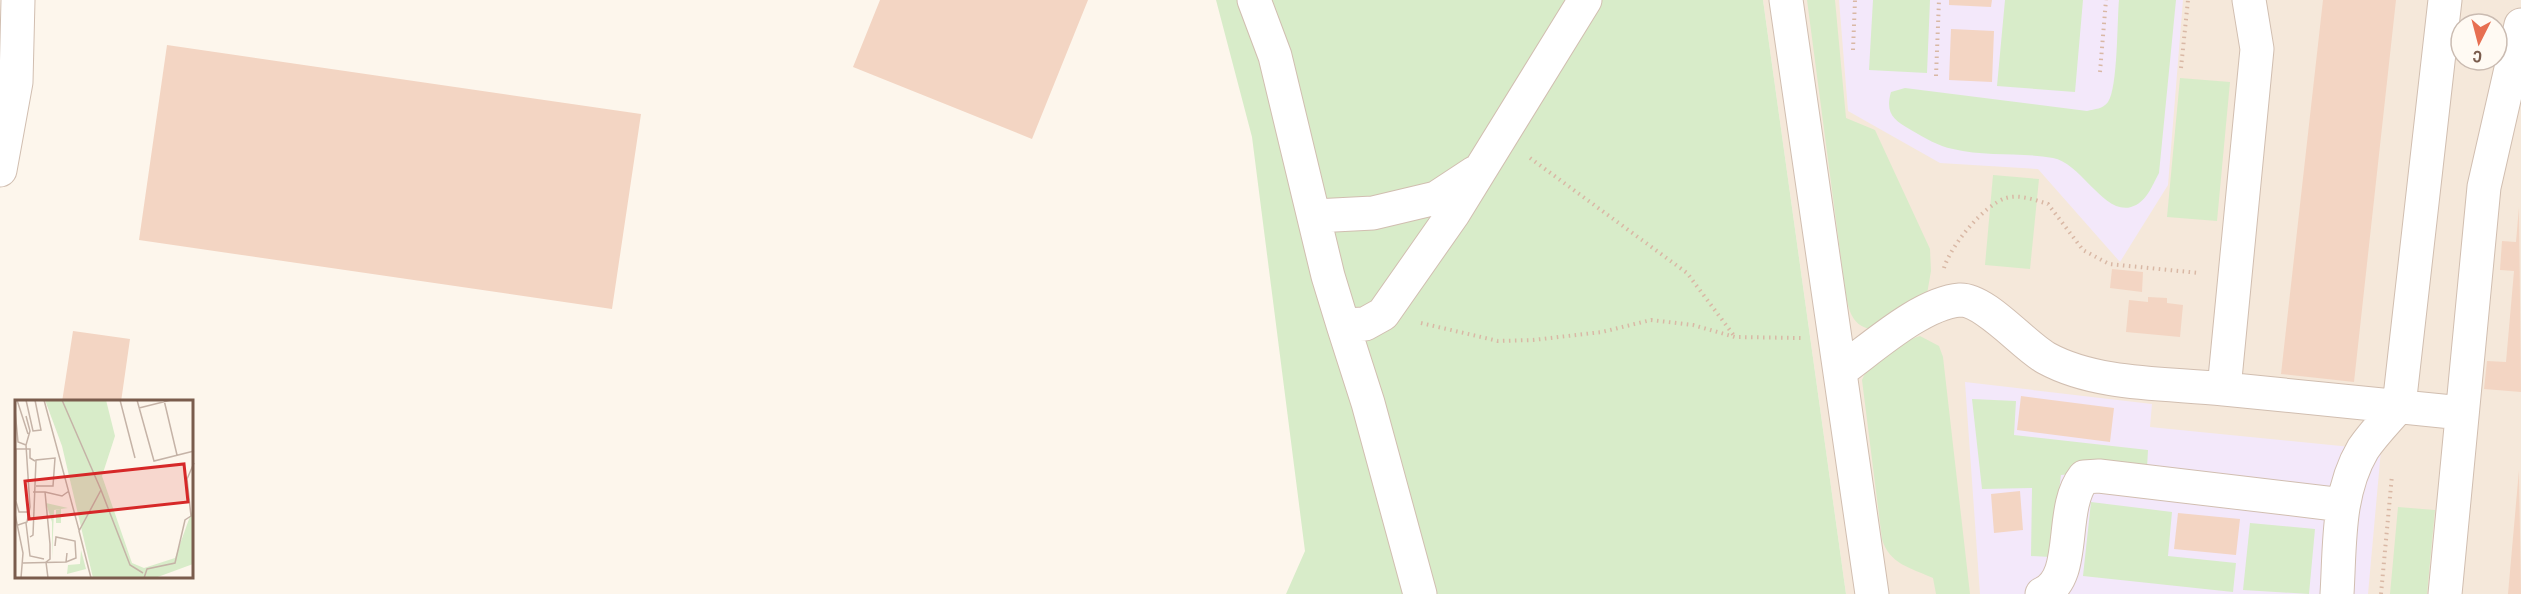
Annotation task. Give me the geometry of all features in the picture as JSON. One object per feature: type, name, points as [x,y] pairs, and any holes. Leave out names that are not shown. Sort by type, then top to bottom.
[{"type":"lane","points":[[0,170],[16,82],[18,0]]},
{"type":"lane","points":[[1254,0],[1275,56],[1328,276],[1368,403],[1420,594]]},
{"type":"lane","points":[[1343,325],[1365,324],[1383,314],[1453,214],[1585,0]]},
{"type":"lane","points":[[1786,0],[1872,594]]},
{"type":"lane","points":[[2224,389],[2257,49],[2249,0]]},
{"type":"lane","points":[[2337,594],[2343,504],[2364,448],[2399,406],[2445,0]]},
{"type":"lane","points":[[2445,594],[2484,187],[2512,104],[2521,25]]},
{"type":"lane","points":[[1314,216],[1373,213],[1436,198],[1480,169]]},
{"type":"lane","points":[[1840,371],[1904,325],[1937,306],[1963,300],[1979,305],[2045,357],[2089,374],[2462,413]]},
{"type":"lane","points":[[2042,594],[2058,583],[2063,565],[2074,490],[2084,477],[2099,476],[2343,504]]},
{"type":"path","points":[[1853,50],[1855,0]]},
{"type":"path","points":[[1936,76],[1939,0]]},
{"type":"path","points":[[2100,72],[2106,0]]},
{"type":"path","points":[[2181,68],[2188,0]]},
{"type":"path","points":[[1500,137],[1687,273],[1735,337]]},
{"type":"path","points":[[1937,306],[1941,276],[1955,245],[1984,212],[2007,198],[2019,197],[2048,204],[2083,250],[2109,264],[2235,277]]},
{"type":"path","points":[[1383,314],[1498,340],[1533,340],[1602,332],[1651,320],[1693,325],[1735,337],[1834,337]]},
{"type":"path","points":[[2381,594],[2393,465]]},
{"type":"shaded area","points":[[1763,0],[2521,0],[2521,594],[1846,594]]},
{"type":"shaded area","points":[[1839,0],[2183,0],[2168,185],[2120,262],[2038,169],[1940,163],[1848,111]]},
{"type":"shaded area","points":[[1965,382],[2152,404],[2150,427],[2381,450],[2368,594],[1980,594]]},
{"type":"green space","points":[[1216,0],[1763,0],[1846,594],[1286,594],[1305,551],[1252,137]]},
{"type":"green space","points":[[1807,0],[1835,0],[1846,118],[1875,130],[1930,249],[1931,271],[1927,294],[1870,329],[1863,327],[1854,319],[1846,295]]},
{"type":"green space","points":[[1873,0],[1930,0],[1927,73],[1869,70]]},
{"type":"green space","points":[[2005,0],[2083,0],[2075,92],[1997,86]]},
{"type":"green space","points":[[2119,0],[2176,0],[2159,173],[2148,193],[2136,205],[2121,207],[2111,203],[2073,169],[2053,158],[1977,153],[1947,148],[1905,126],[1895,119],[1890,111],[1891,92],[1905,88],[2087,111],[2101,107],[2108,102],[2114,83]]},
{"type":"green space","points":[[2180,78],[2230,82],[2217,221],[2167,217]]},
{"type":"green space","points":[[1993,175],[2039,179],[2030,269],[1985,265]]},
{"type":"green space","points":[[1920,336],[1939,346],[1943,357],[1970,594],[1936,594],[1933,578],[1895,560],[1882,539],[1862,380],[1878,359]]},
{"type":"green space","points":[[1972,399],[2016,401],[2014,435],[2148,450],[2147,468],[2061,475],[2051,557],[2031,556],[2032,488],[1982,489]]},
{"type":"green space","points":[[2091,502],[2172,512],[2168,556],[2236,563],[2233,592],[2083,576]]},
{"type":"green space","points":[[2398,507],[2435,510],[2427,594],[2390,594]]},
{"type":"green space","points":[[2250,523],[2315,529],[2309,594],[2243,590]]},
{"type":"building","points":[[880,0],[1088,0],[1032,139],[853,67]]},
{"type":"building","points":[[1949,0],[1992,0],[1991,7],[1949,5]]},
{"type":"building","points":[[2323,0],[2396,0],[2354,382],[2281,374]]},
{"type":"building","points":[[1951,29],[1994,31],[1992,82],[1949,80]]},
{"type":"building","points":[[167,45],[641,114],[612,309],[139,240]]},
{"type":"building","points":[[2519,207],[2521,392],[2484,389],[2487,361],[2506,362],[2514,271],[2500,270],[2502,241],[2516,242]]},
{"type":"building","points":[[2112,269],[2143,272],[2142,292],[2110,288]]},
{"type":"building","points":[[2148,297],[2167,298],[2167,303],[2183,305],[2180,337],[2126,332],[2129,300],[2148,302]]},
{"type":"building","points":[[73,331],[130,339],[121,400],[62,400]]},
{"type":"building","points":[[2021,396],[2114,408],[2110,442],[2017,430]]},
{"type":"building","points":[[2519,470],[2521,594],[2508,594]]},
{"type":"building","points":[[2020,491],[2023,530],[1994,533],[1991,494]]},
{"type":"building","points":[[2178,513],[2240,519],[2236,555],[2174,549]]}]
